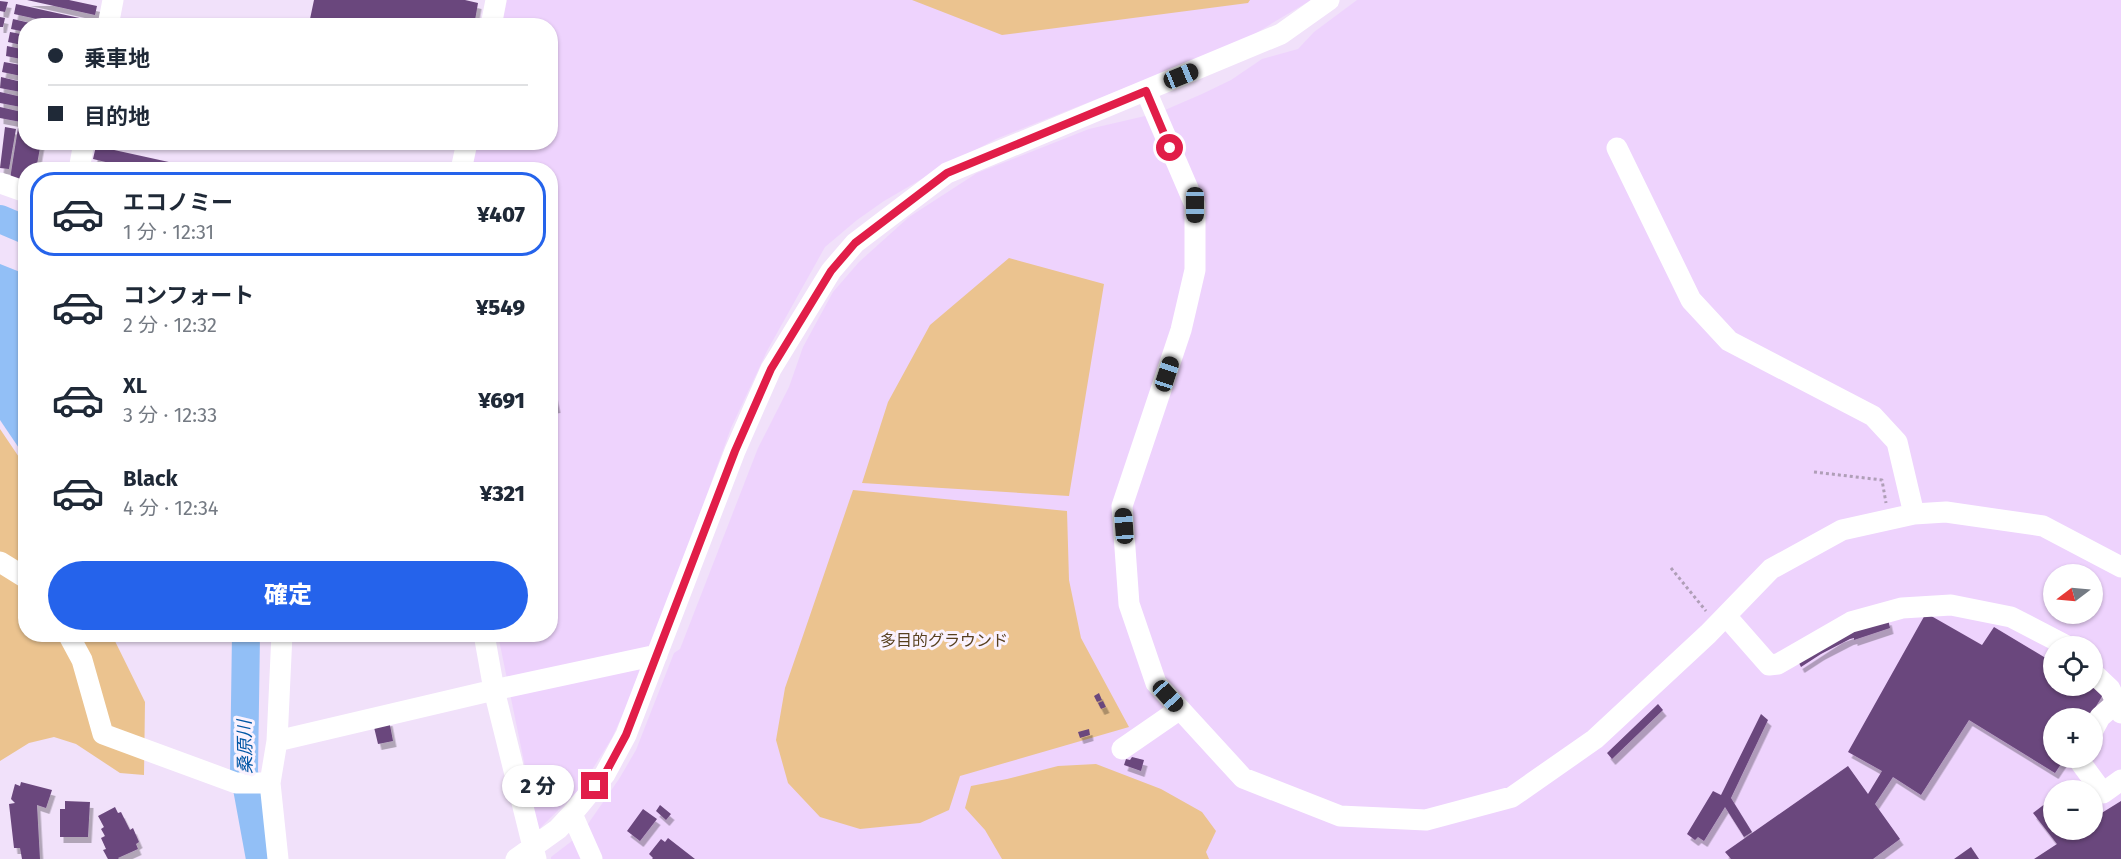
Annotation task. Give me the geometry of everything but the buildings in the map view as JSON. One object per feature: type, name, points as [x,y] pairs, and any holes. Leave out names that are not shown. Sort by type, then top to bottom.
[{"type":"street","points":[[110,18],[114,0]]},
{"type":"street","points":[[493,18],[496,0]]},
{"type":"street","points":[[485,642],[528,855],[558,829],[605,774],[626,735],[735,451],[771,369],[831,271],[855,243],[947,173],[1281,34],[1329,0]]},
{"type":"street","points":[[1146,91],[1195,205],[1195,270],[1181,330],[1122,506],[1129,604],[1156,683],[1243,778],[1340,816],[1426,820],[1512,797],[1595,739],[1628,721],[1771,569],[1842,530],[1914,514],[1946,512],[2043,526],[2121,567]]},
{"type":"street","points":[[1617,148],[1691,300],[1729,340],[1873,416],[1897,442],[1914,514]]},
{"type":"street","points":[[0,183],[18,189]]},
{"type":"street","points":[[0,562],[18,573]]},
{"type":"street","points":[[1721,620],[1769,665],[1778,664],[1851,622],[1902,608],[1951,605],[2012,617],[2048,636]]},
{"type":"street","points":[[73,642],[82,660],[103,734],[236,783],[270,783]]},
{"type":"street","points":[[278,859],[270,783],[277,741],[282,642]]},
{"type":"street","points":[[277,741],[494,690],[657,655]]},
{"type":"street","points":[[2103,682],[2110,689],[2118,709],[2103,716]]},
{"type":"street","points":[[1122,749],[1180,709]]},
{"type":"street","points":[[2085,768],[2103,793],[2121,780]]},
{"type":"street","points":[[572,814],[592,859]]},
{"type":"path","points":[[1814,472],[1882,480],[1889,519]]},
{"type":"path","points":[[1671,568],[1721,620]]},
{"type":"shaded area","points":[[507,0],[1311,0],[1241,42],[996,139],[884,201],[825,247],[767,351],[731,428],[645,665],[612,738],[580,789],[538,830],[499,642],[558,642],[558,162],[474,162],[476,150],[558,150],[558,18],[503,18]]},
{"type":"shaded area","points":[[1357,0],[2121,0],[2121,859],[551,859],[581,834],[636,750],[674,653],[680,649],[758,448],[789,387],[803,347],[833,292],[859,262],[909,217],[977,173],[1089,129],[1158,113],[1231,80],[1262,59],[1298,49],[1314,32]]},
{"type":"green space","points":[[912,0],[1250,0],[1248,3],[1002,35]]},
{"type":"green space","points":[[1009,258],[1104,284],[1069,496],[862,483],[888,402],[930,325]]},
{"type":"green space","points":[[0,429],[18,456],[18,642],[115,642],[145,702],[144,775],[120,773],[76,744],[54,737],[29,743],[0,761]]},
{"type":"green space","name":"多目的グラウンド","points":[[853,490],[1067,511],[1069,580],[1081,638],[1129,727],[960,776],[949,810],[920,823],[860,829],[820,817],[788,783],[776,740],[785,688]]},
{"type":"green space","points":[[1096,764],[1161,789],[1202,812],[1216,831],[1206,852],[1209,859],[1002,859],[985,830],[965,808],[971,786],[1058,766]]},
{"type":"water","points":[[0,264],[18,271],[18,447],[0,420]]},
{"type":"waterway","name":"桑原川","points":[[0,219],[18,227]]},
{"type":"waterway","name":"桑原川","points":[[246,642],[244,772],[260,859]]},
{"type":"route","points":[[595,786],[605,774],[626,735],[735,451],[744,435],[771,369],[831,271],[855,243],[947,173],[1146,91],[1170,148]]}]
